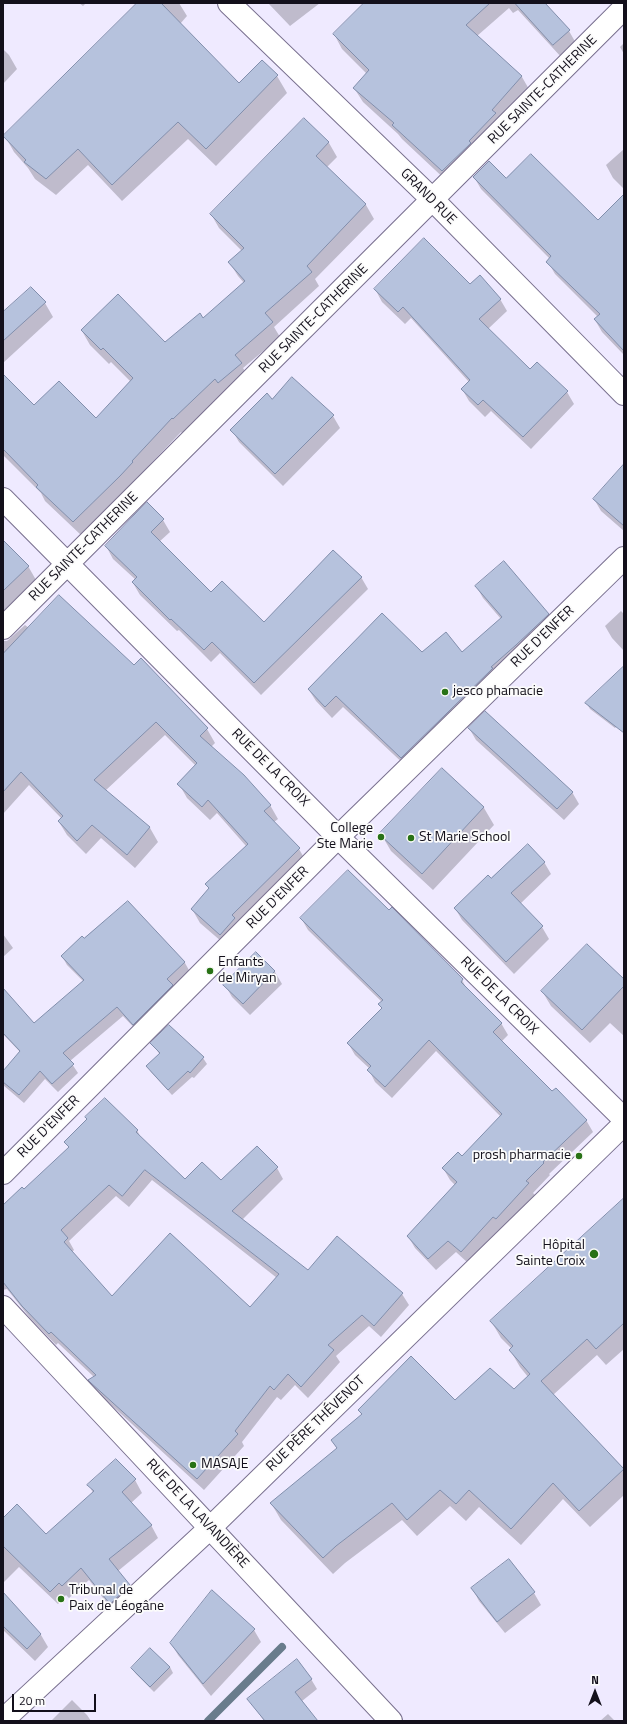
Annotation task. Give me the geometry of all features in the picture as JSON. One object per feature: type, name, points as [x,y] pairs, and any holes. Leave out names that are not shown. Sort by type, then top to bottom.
[{"type":"street","name":"GRAND RUE","points":[[230,3],[433,200],[624,394]]},
{"type":"street","name":"RUE SAINTE-CATHERINE","points":[[3,628],[624,8]]},
{"type":"street","name":"RUE DE LA CROIX","points":[[3,498],[338,837],[624,1119]]},
{"type":"street","name":"RUE D'ENFER","points":[[3,1173],[338,837],[624,558]]},
{"type":"street","name":"RUE PÈRE THÉVENOT","points":[[3,1720],[210,1528],[624,1124]]},
{"type":"street","name":"RUE DE LA LAVANDIÈRE","points":[[3,1307],[391,1721]]},
{"type":"building","points":[[137,3],[161,3],[239,83],[262,60],[278,75],[206,149],[178,122],[112,185],[78,149],[46,179],[24,162],[26,160],[3,136]]},
{"type":"building","points":[[364,3],[490,3],[466,25],[522,76],[492,110],[496,113],[469,141],[471,143],[442,171],[392,125],[394,123],[353,88],[369,70],[333,34]]},
{"type":"building","points":[[515,3],[545,3],[570,30],[553,45]]},
{"type":"building","points":[[304,118],[329,142],[316,156],[366,204],[307,266],[312,272],[265,313],[273,322],[235,355],[242,363],[218,383],[215,379],[173,419],[172,418],[120,476],[73,522],[36,487],[38,485],[3,449],[3,374],[34,405],[59,381],[96,418],[133,378],[103,348],[101,350],[81,330],[118,294],[165,342],[200,313],[203,318],[245,281],[228,262],[244,248],[210,214]]},
{"type":"building","points":[[531,154],[598,220],[624,194],[624,351],[594,319],[600,314],[546,262],[551,256],[473,177],[489,161],[506,178]]},
{"type":"building","points":[[424,238],[470,284],[480,275],[501,299],[479,319],[530,369],[537,362],[568,391],[523,437],[483,400],[478,405],[461,389],[470,380],[403,307],[398,312],[374,289]]},
{"type":"building","points":[[31,287],[46,302],[3,341],[3,312]]},
{"type":"building","points":[[292,377],[334,415],[275,474],[230,430],[267,393],[272,399]]},
{"type":"building","points":[[624,464],[624,526],[593,499]]},
{"type":"building","points":[[147,502],[164,519],[151,532],[211,592],[222,581],[264,622],[333,550],[362,577],[254,683],[212,642],[204,650],[171,619],[170,620],[132,582],[137,577],[105,546]]},
{"type":"building","points":[[3,540],[29,566],[3,591]]},
{"type":"building","points":[[504,561],[549,614],[491,667],[493,668],[401,758],[336,696],[325,707],[308,689],[382,613],[422,652],[446,632],[462,652],[502,617],[475,586]]},
{"type":"building","points":[[59,595],[134,665],[141,658],[208,728],[200,736],[244,775],[271,805],[264,811],[300,848],[232,915],[235,918],[220,935],[191,909],[209,888],[205,884],[248,844],[208,800],[202,807],[177,784],[197,763],[156,722],[94,780],[150,827],[127,855],[92,825],[77,841],[58,821],[63,816],[21,772],[3,792],[3,654]]},
{"type":"building","points":[[624,666],[624,733],[585,703]]},
{"type":"building","points":[[485,711],[573,792],[557,809],[468,728]]},
{"type":"building","points":[[442,768],[484,807],[422,874],[379,834]]},
{"type":"building","points":[[528,844],[545,862],[511,893],[543,926],[506,962],[454,908],[488,875],[491,878]]},
{"type":"building","points":[[348,870],[389,910],[392,907],[463,979],[461,982],[502,1023],[493,1032],[552,1091],[556,1088],[587,1120],[543,1162],[544,1163],[526,1181],[529,1183],[496,1219],[493,1217],[461,1252],[448,1241],[428,1259],[407,1236],[457,1182],[442,1168],[458,1152],[462,1156],[502,1114],[429,1040],[385,1087],[367,1070],[371,1066],[347,1043],[382,1008],[378,1004],[383,1000],[300,918]]},
{"type":"building","points":[[128,901],[185,962],[167,979],[173,985],[133,1025],[117,1007],[63,1053],[74,1064],[52,1084],[40,1071],[19,1095],[3,1082],[3,1071],[20,1051],[3,1033],[3,988],[34,1023],[84,980],[61,956],[82,936],[84,938]]},
{"type":"building","points":[[587,944],[624,979],[624,986],[582,1030],[541,991]]},
{"type":"building","points":[[256,952],[275,971],[243,1004],[223,985]]},
{"type":"building","points":[[169,1025],[204,1057],[190,1073],[188,1071],[168,1090],[146,1066],[160,1053],[150,1043]]},
{"type":"building","points":[[105,1098],[138,1130],[136,1132],[185,1179],[202,1162],[221,1180],[257,1146],[278,1167],[232,1211],[308,1270],[337,1236],[403,1293],[374,1326],[362,1315],[328,1345],[334,1350],[301,1387],[288,1374],[274,1390],[270,1386],[235,1431],[238,1434],[197,1479],[88,1380],[96,1375],[51,1332],[49,1334],[22,1306],[3,1282],[3,1205],[22,1187],[24,1189],[69,1147],[64,1142],[87,1119],[85,1117]],"holes":[[[145,1170],[279,1274],[250,1307],[170,1233],[112,1296],[64,1242],[68,1238],[61,1230],[109,1185],[122,1196]]]},
{"type":"building","points":[[624,1198],[624,1323],[596,1349],[587,1339],[541,1381],[624,1469],[579,1511],[553,1483],[511,1529],[469,1490],[456,1504],[440,1490],[407,1520],[392,1503],[336,1546],[323,1558],[270,1503],[337,1448],[331,1440],[362,1414],[358,1410],[411,1356],[455,1400],[490,1368],[514,1389],[530,1374],[509,1350],[513,1346],[490,1321]]},
{"type":"building","points":[[116,1459],[136,1479],[122,1492],[152,1525],[109,1559],[130,1585],[110,1604],[81,1568],[62,1586],[59,1583],[50,1592],[3,1546],[3,1518],[17,1504],[46,1534],[94,1491],[87,1485]]},
{"type":"building","points":[[509,1559],[535,1592],[497,1622],[471,1588]]},
{"type":"building","points":[[212,1590],[255,1629],[203,1684],[170,1643]]},
{"type":"building","points":[[3,1592],[41,1634],[27,1649],[3,1626]]},
{"type":"building","points":[[150,1648],[170,1667],[150,1687],[131,1668]]},
{"type":"building","points":[[297,1659],[312,1679],[295,1692],[318,1721],[265,1721],[247,1699]]},
{"type":"waterway","points":[[208,1721],[282,1647]]},
{"type":"place","name":"jesco phamacie","points":[[445,692]]},
{"type":"place","name":"College Ste Marie","points":[[381,837]]},
{"type":"place","name":"St Marie School","points":[[411,838]]},
{"type":"place","name":"Enfants de Miryan","points":[[210,971]]},
{"type":"place","name":"prosh pharmacie","points":[[579,1156]]},
{"type":"place","name":"Hôpital Sainte Croix","points":[[594,1254]]},
{"type":"place","name":"MASAJE","points":[[193,1465]]},
{"type":"place","name":"Tribunal de Paix de Léogâne","points":[[61,1599]]}]
